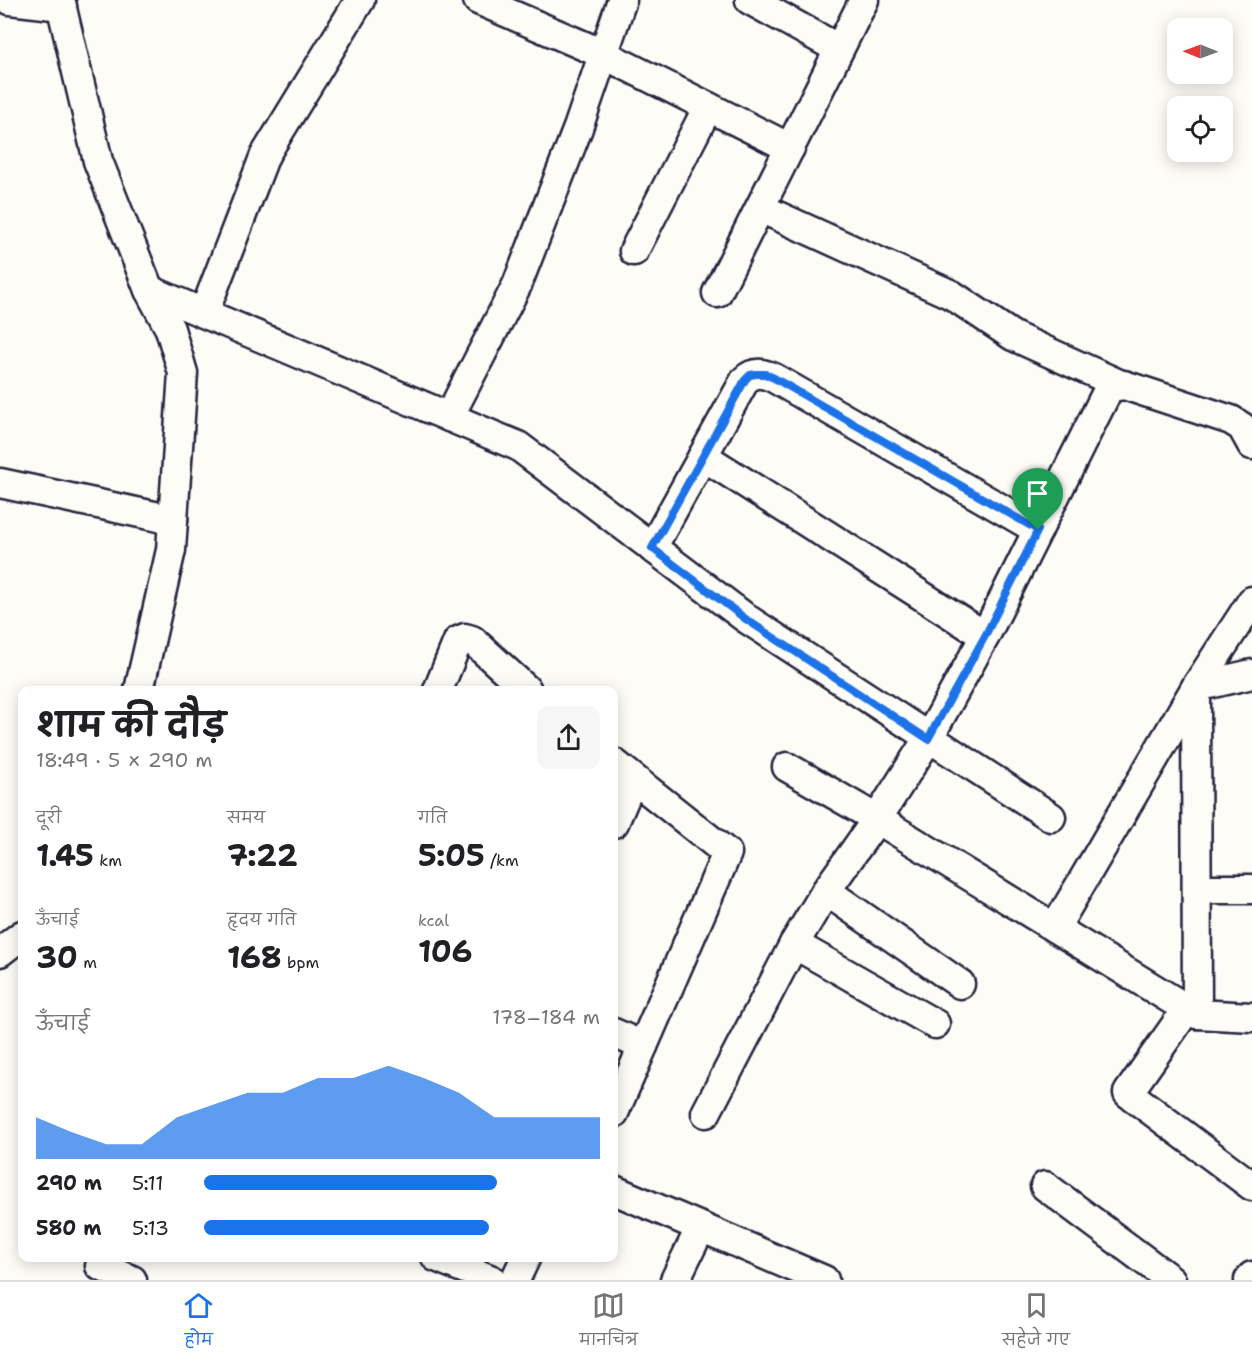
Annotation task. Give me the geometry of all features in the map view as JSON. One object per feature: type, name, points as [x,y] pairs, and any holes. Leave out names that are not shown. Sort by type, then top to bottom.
[{"type":"street","points":[[10,0],[61,3],[98,161],[149,290],[171,329],[183,373],[171,550],[140,686]]},
{"type":"street","points":[[204,313],[265,155],[360,0]]},
{"type":"street","points":[[478,0],[603,54],[790,148]]},
{"type":"street","points":[[449,417],[517,285],[578,128],[622,0]]},
{"type":"street","points":[[750,0],[839,49]]},
{"type":"street","points":[[717,293],[864,0]]},
{"type":"street","points":[[634,250],[708,107]]},
{"type":"street","points":[[760,208],[952,295],[1013,336],[1121,385],[1231,420],[1242,427],[1252,445]]},
{"type":"street","points":[[149,290],[518,446],[747,620],[1051,817]]},
{"type":"street","points":[[652,548],[745,380],[750,375],[765,374],[1038,530]]},
{"type":"street","points":[[706,1113],[794,944],[826,891],[878,819],[928,739],[985,636],[1108,390],[1121,385]]},
{"type":"street","points":[[703,456],[985,636]]},
{"type":"street","points":[[0,483],[173,520]]},
{"type":"street","points":[[1055,928],[1196,687],[1252,601]]},
{"type":"street","points":[[440,686],[458,641],[465,638],[472,640],[523,686]]},
{"type":"street","points":[[1196,687],[1252,674]]},
{"type":"street","points":[[1196,687],[1197,889],[1192,1012],[1128,1093],[1252,1186]]},
{"type":"street","points":[[787,767],[878,819],[1192,1012],[1252,1017]]},
{"type":"street","points":[[618,800],[623,771],[727,853],[618,1104]]},
{"type":"street","points":[[1197,889],[1252,889]]},
{"type":"street","points":[[826,891],[960,984]]},
{"type":"street","points":[[0,952],[18,938]]},
{"type":"street","points":[[794,944],[935,1024]]},
{"type":"street","points":[[618,1035],[643,1046]]},
{"type":"street","points":[[1045,1186],[1171,1280]]},
{"type":"street","points":[[618,1192],[815,1278]]},
{"type":"street","points":[[675,1280],[702,1227]]},
{"type":"street","points":[[448,1262],[492,1280]]},
{"type":"street","points":[[515,1280],[524,1262]]},
{"type":"street","points":[[100,1268],[132,1280]]},
{"type":"street","points":[[1249,1280],[1252,1276]]},
{"type":"route","points":[[756,374],[765,374],[774,378],[1038,530],[985,636],[928,739],[747,620],[652,548],[745,380],[750,375],[756,374]]}]
